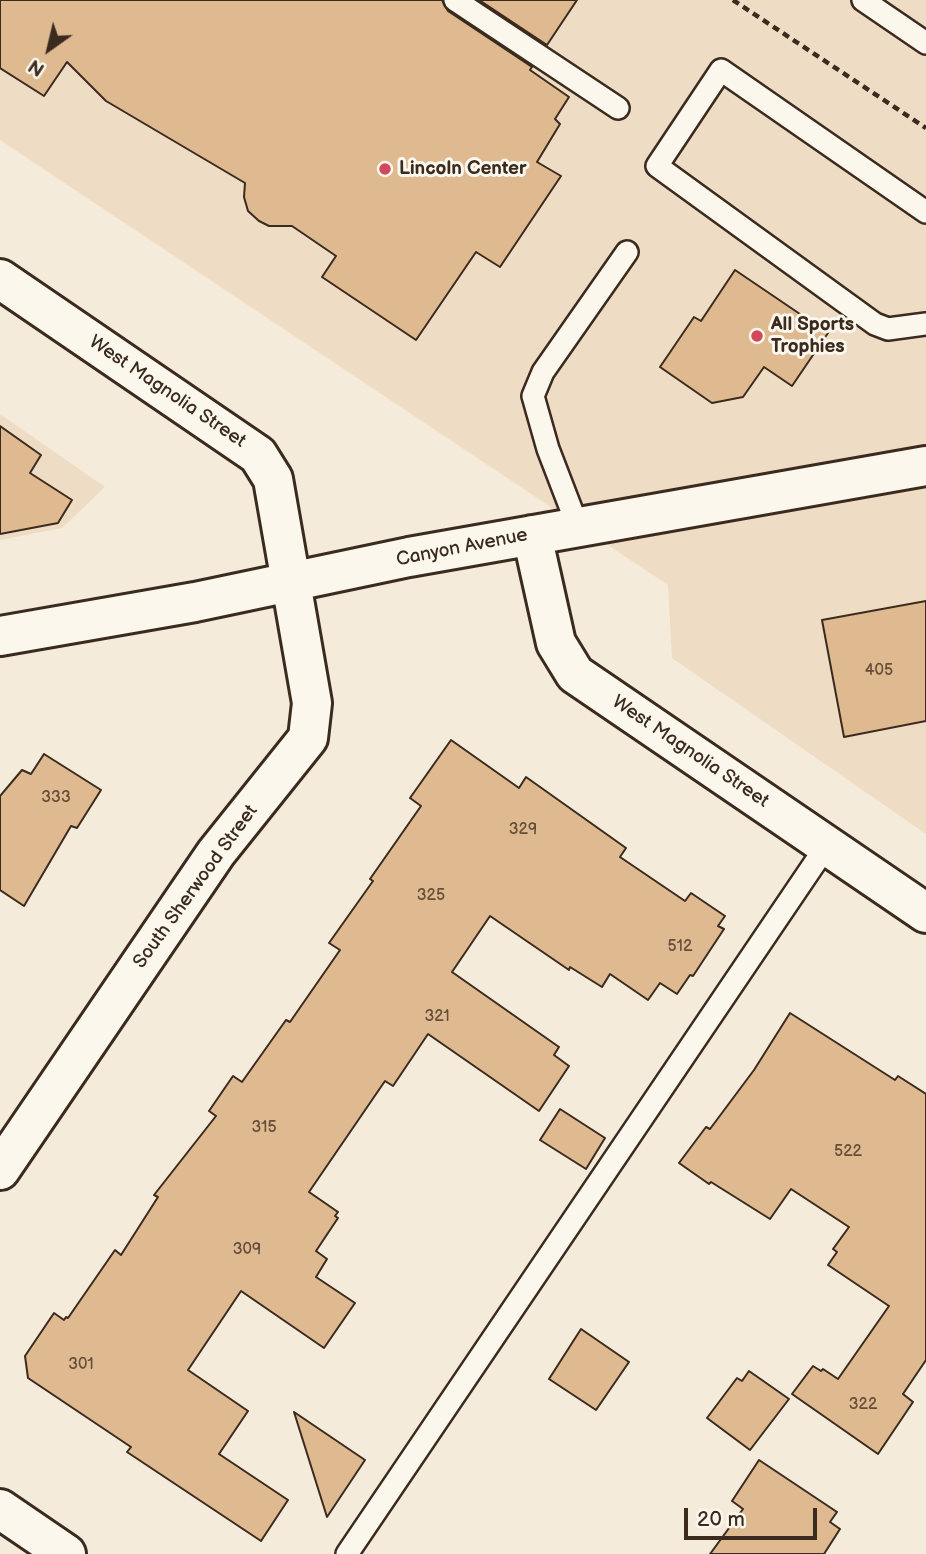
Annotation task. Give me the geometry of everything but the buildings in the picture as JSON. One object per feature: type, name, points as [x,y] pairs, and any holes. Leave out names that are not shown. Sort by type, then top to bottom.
[{"type":"street","name":"West Magnolia Street","points":[[0,279],[258,455],[273,479],[292,582]]},
{"type":"street","name":"Canyon Avenue","points":[[0,636],[195,602],[409,557],[926,466]]},
{"type":"street","name":"West Magnolia Street","points":[[533,535],[556,643],[575,674],[926,913]]},
{"type":"street","name":"South Sherwood Street","points":[[0,1170],[216,853],[308,738],[312,703],[292,582]]},
{"type":"street","points":[[0,1509],[66,1554]]},
{"type":"lane","points":[[455,0],[618,108]]},
{"type":"lane","points":[[863,0],[926,43]]},
{"type":"lane","points":[[926,212],[721,70],[657,166],[875,324],[888,330],[926,324]]},
{"type":"lane","points":[[578,527],[548,449],[533,396],[543,372],[627,252]]},
{"type":"lane","points":[[347,1554],[827,845]]},
{"type":"path","points":[[733,0],[926,128]]},
{"type":"shaded area","points":[[0,0],[926,0],[926,834],[672,658],[668,585],[0,140]]},
{"type":"shaded area","points":[[0,414],[105,487],[62,528],[0,540]]},
{"type":"place","name":"Lincoln Center","points":[[385,169]]},
{"type":"place","name":"All Sports Trophies","points":[[757,336]]}]
